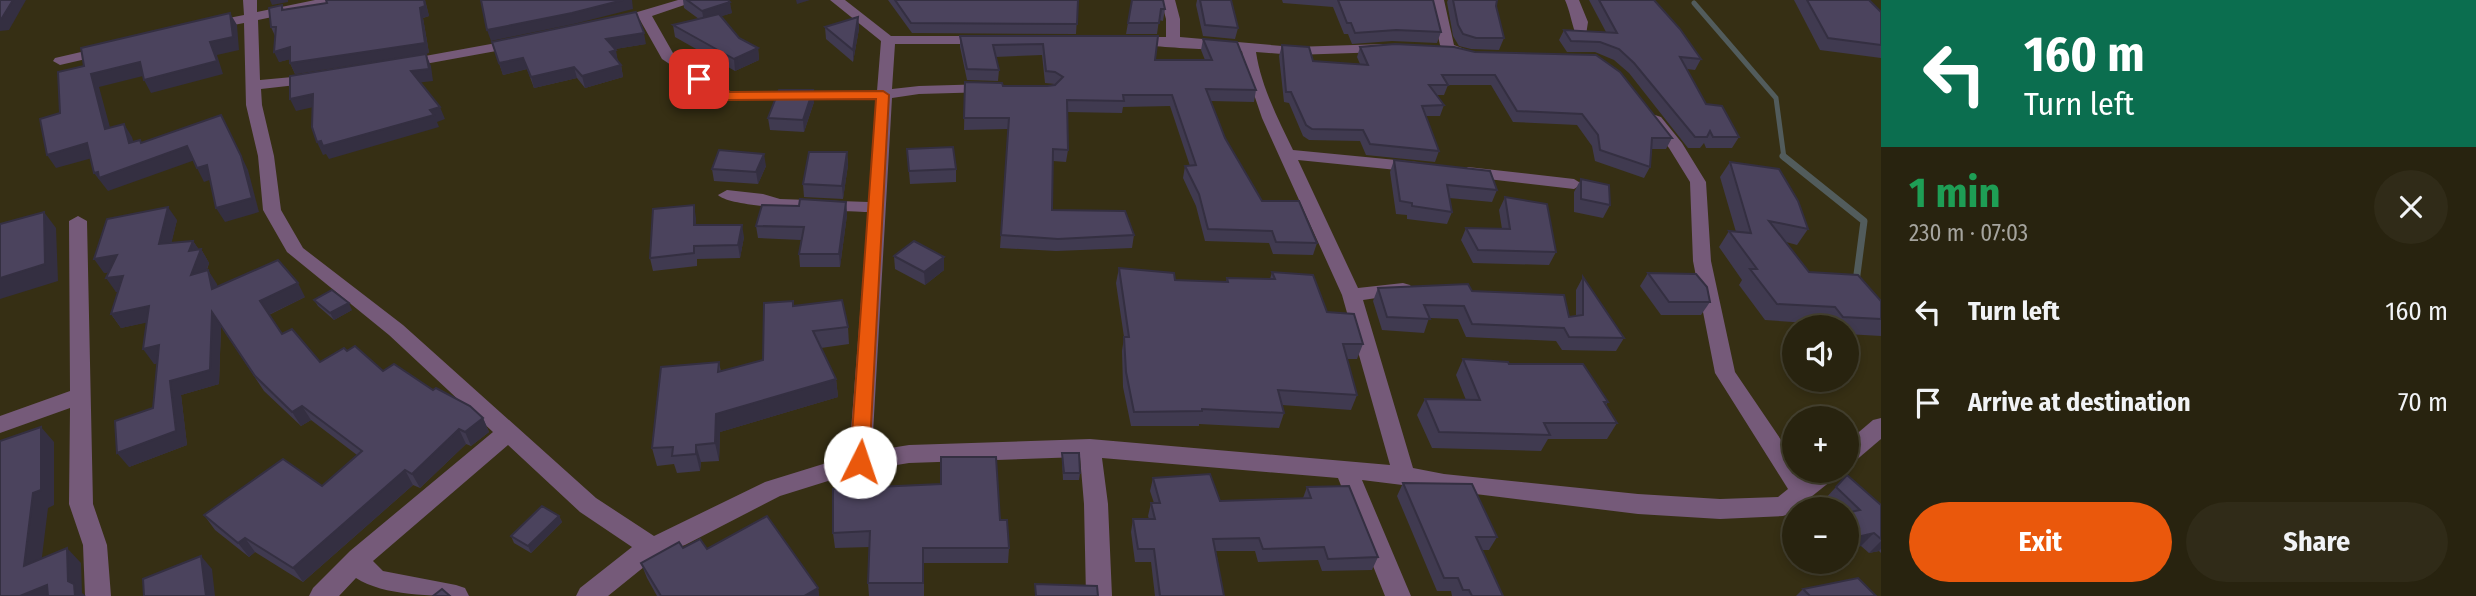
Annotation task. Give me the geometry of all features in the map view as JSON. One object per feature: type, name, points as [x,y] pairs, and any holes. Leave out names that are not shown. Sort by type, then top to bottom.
[{"type":"street","points":[[195,29],[249,8],[334,0]]},
{"type":"street","points":[[592,28],[692,0]]},
{"type":"street","points":[[837,0],[888,40],[1000,40]]},
{"type":"street","points":[[1168,0],[1173,19],[1173,41]]},
{"type":"street","points":[[1437,0],[1444,37],[1451,51]]},
{"type":"street","points":[[1572,0],[1581,22],[1581,32]]},
{"type":"street","points":[[249,8],[254,105],[266,156],[272,210],[296,252],[396,330],[588,505],[652,547]]},
{"type":"street","points":[[644,15],[667,56],[727,96],[883,95],[968,87],[1005,88]]},
{"type":"street","points":[[388,66],[538,39]]},
{"type":"street","points":[[860,462],[888,40]]},
{"type":"street","points":[[1121,41],[1173,41],[1249,49],[1335,52],[1404,48]]},
{"type":"street","points":[[60,61],[127,45]]},
{"type":"street","points":[[1249,49],[1251,65],[1270,118],[1352,295],[1404,475]]},
{"type":"street","points":[[1427,50],[1493,56]]},
{"type":"street","points":[[254,85],[328,77]]},
{"type":"street","points":[[1642,104],[1676,146],[1698,182],[1702,261],[1725,373],[1803,492]]},
{"type":"street","points":[[1287,154],[1428,168]]},
{"type":"street","points":[[1455,171],[1574,184]]},
{"type":"street","points":[[727,195],[763,199],[778,204],[876,207]]},
{"type":"street","points":[[78,221],[81,504],[95,545],[98,596]]},
{"type":"street","points":[[1352,295],[1418,289]]},
{"type":"street","points":[[0,425],[81,395]]},
{"type":"street","points":[[1859,445],[1881,426]]},
{"type":"street","points":[[322,596],[359,558],[508,433]]},
{"type":"street","points":[[589,596],[652,547],[676,538],[773,488],[860,462],[909,454],[1090,448],[1404,475],[1444,483],[1638,504],[1720,509],[1783,506],[1814,483]]},
{"type":"street","points":[[1090,448],[1096,504],[1099,596]]},
{"type":"street","points":[[1346,470],[1398,596]]},
{"type":"street","points":[[359,558],[364,570],[376,581],[456,596]]},
{"type":"building","points":[[0,0],[13,0],[0,19]]},
{"type":"building","points":[[326,0],[424,0],[425,6],[420,8],[425,43],[290,63],[290,47],[274,52],[276,27],[271,27],[269,8],[282,5],[282,10],[327,3]]},
{"type":"building","points":[[481,0],[623,0],[487,30]]},
{"type":"building","points":[[687,0],[728,0],[730,2],[702,11]]},
{"type":"building","points":[[895,0],[1078,0],[1077,24],[911,23]]},
{"type":"building","points":[[1132,0],[1163,0],[1165,9],[1161,9],[1159,23],[1128,23]]},
{"type":"building","points":[[1200,0],[1231,0],[1238,28],[1205,25]]},
{"type":"building","points":[[1338,0],[1433,0],[1441,32],[1396,30],[1355,33],[1351,23],[1347,23]]},
{"type":"building","points":[[1453,0],[1497,0],[1504,38],[1476,38],[1463,34],[1458,25]]},
{"type":"building","points":[[1599,0],[1654,0],[1680,29],[1701,59],[1680,57],[1706,104],[1722,106],[1739,137],[1713,137],[1710,131],[1707,137],[1695,137],[1634,63],[1619,49],[1600,42],[1571,41],[1564,30],[1617,33]]},
{"type":"building","points":[[1807,0],[1869,0],[1881,12],[1881,45],[1828,38]]},
{"type":"building","points":[[636,12],[644,33],[606,39],[616,50],[610,52],[621,65],[582,76],[574,67],[531,77],[523,58],[499,63],[492,42]]},
{"type":"building","points":[[230,13],[233,37],[210,42],[217,61],[144,80],[140,62],[91,74],[105,129],[124,124],[129,143],[140,140],[141,143],[221,115],[241,156],[252,198],[216,208],[207,165],[197,168],[187,146],[99,178],[98,172],[94,173],[87,143],[47,155],[40,119],[60,113],[58,72],[84,66],[81,48]]},
{"type":"building","points":[[719,14],[739,38],[758,48],[734,59],[673,25]]},
{"type":"building","points":[[858,17],[853,50],[825,27]]},
{"type":"building","points":[[960,36],[1158,36],[1155,60],[1212,60],[1203,39],[1237,42],[1256,90],[1206,89],[1225,138],[1262,201],[1299,201],[1317,243],[1276,242],[1272,231],[1208,229],[1199,194],[1185,166],[1196,165],[1172,95],[1123,95],[1124,101],[1067,100],[1068,150],[1053,149],[1052,210],[1125,211],[1134,235],[1058,239],[1001,235],[1009,118],[964,118],[965,82],[1002,83],[1003,86],[1047,86],[1055,85],[1063,77],[1046,71],[1043,44],[993,45],[999,70],[967,69]]},
{"type":"building","points":[[1395,44],[1454,47],[1475,52],[1596,55],[1620,72],[1672,138],[1652,138],[1650,167],[1600,150],[1598,135],[1582,114],[1517,111],[1495,75],[1442,75],[1448,85],[1429,85],[1444,105],[1422,106],[1439,151],[1370,144],[1363,130],[1312,129],[1306,125],[1291,92],[1286,92],[1282,45],[1309,47],[1313,61],[1368,65],[1360,47]]},
{"type":"building","points":[[426,54],[429,69],[411,71],[440,107],[430,110],[434,115],[323,146],[321,141],[317,142],[312,127],[313,94],[290,99],[290,76]]},
{"type":"building","points":[[779,90],[813,90],[803,120],[768,118]]},
{"type":"building","points":[[953,147],[956,169],[909,171],[907,149]]},
{"type":"building","points":[[719,150],[764,154],[756,172],[712,169]]},
{"type":"building","points":[[809,152],[847,152],[842,186],[803,184]]},
{"type":"building","points":[[1394,160],[1490,171],[1497,190],[1447,185],[1452,212],[1412,206],[1412,203],[1400,201]]},
{"type":"building","points":[[1730,162],[1779,169],[1798,201],[1808,229],[1769,221],[1809,272],[1858,275],[1881,301],[1881,319],[1841,315],[1835,307],[1777,304],[1750,269],[1757,269],[1729,231],[1751,233]]},
{"type":"building","points":[[1581,179],[1609,185],[1610,205],[1581,199]]},
{"type":"building","points":[[1505,197],[1547,204],[1556,252],[1478,250],[1466,228],[1510,229]]},
{"type":"building","points":[[800,199],[846,202],[839,254],[799,254],[804,227],[756,226],[762,205],[799,206]]},
{"type":"building","points":[[694,205],[694,225],[742,225],[738,245],[694,246],[694,253],[650,258],[653,209]]},
{"type":"building","points":[[168,207],[159,244],[193,241],[189,251],[201,249],[191,275],[208,270],[212,289],[278,260],[298,283],[260,301],[282,334],[292,329],[320,362],[344,348],[347,351],[355,346],[383,371],[394,364],[433,390],[436,388],[470,406],[483,418],[465,432],[459,429],[412,474],[405,470],[293,568],[245,538],[238,543],[204,515],[283,459],[322,486],[362,451],[302,406],[292,412],[255,376],[212,312],[210,370],[170,381],[176,431],[117,453],[115,421],[153,408],[159,345],[143,349],[149,306],[111,314],[123,276],[106,278],[117,255],[94,259],[107,219]]},
{"type":"building","points":[[44,212],[45,264],[0,278],[0,224]]},
{"type":"building","points":[[914,241],[944,257],[924,272],[894,256]]},
{"type":"building","points":[[1119,268],[1174,273],[1175,280],[1228,282],[1227,278],[1275,279],[1272,272],[1313,275],[1327,312],[1354,314],[1363,344],[1343,344],[1357,395],[1278,390],[1284,413],[1202,409],[1134,412],[1126,372],[1124,337],[1129,337]]},
{"type":"building","points":[[1648,273],[1696,274],[1707,287],[1710,302],[1669,302]]},
{"type":"building","points":[[1583,277],[1624,338],[1569,337],[1564,328],[1472,324],[1464,306],[1424,305],[1430,319],[1387,317],[1378,288],[1468,284],[1472,291],[1564,295],[1569,317],[1583,315]]},
{"type":"building","points":[[332,290],[349,303],[330,313],[314,300]]},
{"type":"building","points":[[842,300],[848,327],[813,331],[836,379],[716,414],[715,443],[696,445],[696,454],[672,456],[673,447],[652,448],[661,367],[719,362],[718,372],[763,360],[764,303],[793,301],[793,306]]},
{"type":"building","points":[[1463,359],[1509,364],[1583,364],[1608,402],[1604,402],[1617,423],[1544,423],[1550,435],[1439,432],[1425,399],[1480,400]]},
{"type":"building","points":[[41,427],[41,490],[33,493],[24,566],[67,548],[68,581],[74,584],[75,596],[48,596],[47,585],[20,596],[0,596],[0,441]]},
{"type":"building","points":[[1062,453],[1079,453],[1080,473],[1064,473]]},
{"type":"building","points":[[941,457],[996,457],[1000,520],[1007,520],[1009,548],[923,548],[923,583],[868,583],[870,531],[833,533],[833,489],[941,484]]},
{"type":"building","points":[[1210,474],[1220,501],[1311,498],[1307,487],[1349,486],[1378,557],[1328,559],[1324,547],[1263,549],[1259,538],[1213,539],[1224,596],[1160,596],[1154,549],[1138,549],[1133,519],[1155,519],[1151,503],[1160,503],[1153,478]]},
{"type":"building","points":[[1403,483],[1472,484],[1497,537],[1476,537],[1503,596],[1472,596],[1469,590],[1463,590],[1458,578],[1444,578]]},
{"type":"building","points":[[1840,483],[1856,483],[1881,505],[1881,539],[1874,533],[1859,537],[1859,497],[1846,497],[1836,487]]},
{"type":"building","points":[[542,506],[559,516],[528,546],[511,536]]},
{"type":"building","points":[[767,516],[818,588],[804,596],[661,596],[641,563],[679,542],[683,548],[700,539],[707,549]]},
{"type":"building","points":[[201,556],[206,596],[144,596],[143,579]]},
{"type":"building","points":[[1858,578],[1876,596],[1810,596],[1803,589]]},
{"type":"building","points":[[1035,584],[1097,586],[1098,596],[1036,596]]},
{"type":"building","points":[[442,589],[450,596],[433,596]]},
{"type":"waterway","points":[[1694,3],[1776,98],[1784,157]]},
{"type":"waterway","points":[[1784,157],[1864,221],[1856,282]]},
{"type":"route","points":[[699,79],[727,96],[883,95],[860,462]]}]
